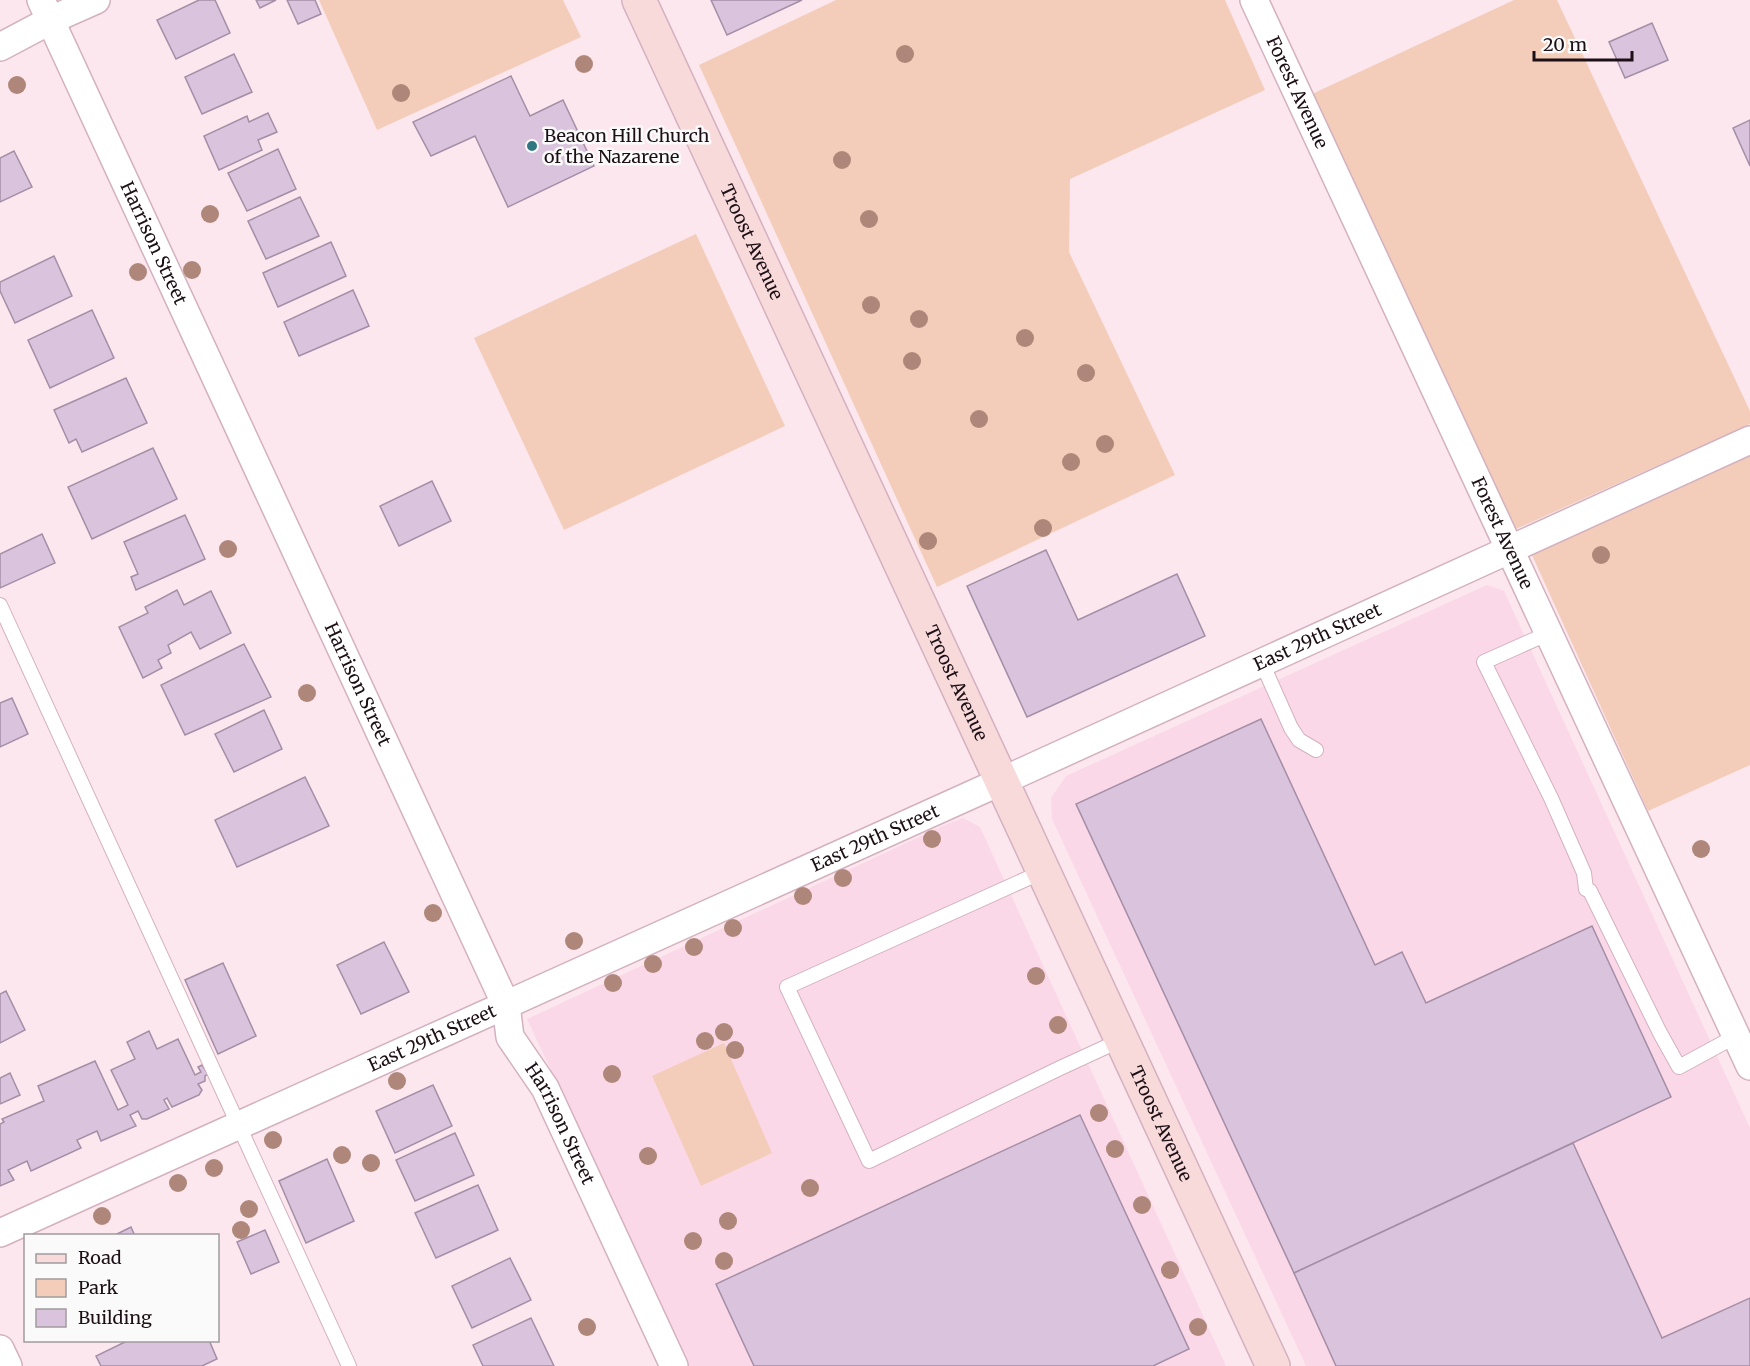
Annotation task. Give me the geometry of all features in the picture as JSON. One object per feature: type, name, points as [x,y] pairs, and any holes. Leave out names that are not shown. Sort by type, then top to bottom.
[{"type":"main road","name":"Troost Avenue","points":[[639,0],[1273,1366]]},
{"type":"street","points":[[0,47],[46,10],[96,0]]},
{"type":"street","name":"Forest Avenue","points":[[1254,0],[1750,1066]]},
{"type":"street","name":"Harrison Street","points":[[46,10],[506,1005],[510,1037],[545,1088],[674,1366]]},
{"type":"street","name":"East 29th Street","points":[[0,1233],[1002,781],[1750,440]]},
{"type":"street","points":[[0,1349],[8,1366]]},
{"type":"lane","points":[[0,605],[349,1366]]},
{"type":"lane","points":[[1549,633],[1484,662],[1551,798],[1584,873],[1586,889],[1590,891],[1679,1067],[1736,1036]]},
{"type":"lane","points":[[1262,663],[1291,728],[1299,740],[1316,750]]},
{"type":"lane","points":[[1044,871],[787,987],[868,1161],[1122,1040]]},
{"type":"shaded area","points":[[1487,585],[1504,591],[1750,1128],[1750,1366],[1306,1366],[1052,819],[1051,798],[1066,776]]},
{"type":"shaded area","points":[[963,818],[980,827],[1226,1366],[689,1366],[527,1019]]},
{"type":"green space","points":[[319,0],[563,0],[581,37],[377,130]]},
{"type":"green space","points":[[836,0],[1225,0],[1265,90],[1070,179],[1069,252],[1175,475],[937,587],[699,65]]},
{"type":"green space","points":[[1514,0],[1557,0],[1750,411],[1750,424],[1516,529],[1312,94]]},
{"type":"green space","points":[[696,234],[785,426],[564,530],[474,338]]},
{"type":"green space","points":[[1750,455],[1750,765],[1648,811],[1532,555]]},
{"type":"green space","points":[[724,1043],[772,1153],[701,1186],[652,1076]]},
{"type":"building","points":[[199,0],[215,0],[230,33],[176,59],[157,20]]},
{"type":"building","points":[[256,0],[276,0],[260,8]]},
{"type":"building","points":[[287,0],[315,0],[321,14],[298,24]]},
{"type":"building","points":[[711,0],[802,0],[727,35]]},
{"type":"building","points":[[1652,23],[1668,60],[1625,78],[1609,42]]},
{"type":"building","points":[[234,54],[252,92],[202,114],[185,77]]},
{"type":"building","name":"Beacon Hill Church of the Nazarene","points":[[511,76],[530,116],[563,100],[594,166],[508,207],[475,136],[431,156],[413,122]]},
{"type":"building","points":[[268,113],[277,132],[258,140],[262,150],[219,170],[204,136],[247,116],[249,122]]},
{"type":"building","points":[[1750,120],[1750,166],[1733,128]]},
{"type":"building","points":[[278,149],[296,189],[247,211],[228,173]]},
{"type":"building","points":[[14,151],[32,187],[0,202],[0,158]]},
{"type":"building","points":[[300,197],[319,236],[266,259],[248,221]]},
{"type":"building","points":[[331,242],[346,276],[278,307],[263,273]]},
{"type":"building","points":[[54,256],[72,296],[15,323],[0,291],[0,282]]},
{"type":"building","points":[[353,290],[369,326],[299,356],[284,322]]},
{"type":"building","points":[[92,310],[114,358],[50,388],[28,340]]},
{"type":"building","points":[[126,378],[147,423],[82,452],[76,439],[69,443],[54,410]]},
{"type":"building","points":[[153,448],[177,499],[92,539],[68,487]]},
{"type":"building","points":[[432,481],[451,521],[399,546],[380,506]]},
{"type":"building","points":[[185,515],[205,559],[136,590],[131,577],[138,574],[124,542]]},
{"type":"building","points":[[42,534],[55,563],[0,588],[0,554]]},
{"type":"building","points":[[1046,550],[1078,620],[1177,574],[1205,636],[1027,717],[967,586]]},
{"type":"building","points":[[177,590],[184,605],[211,591],[231,633],[200,649],[191,632],[168,645],[171,653],[158,660],[162,668],[143,678],[119,627],[148,613],[145,607]]},
{"type":"building","points":[[244,644],[271,697],[185,735],[161,685]]},
{"type":"building","points":[[12,698],[28,734],[0,747],[0,703]]},
{"type":"building","points":[[264,710],[282,749],[234,772],[215,734]]},
{"type":"building","points":[[1261,719],[1375,965],[1402,952],[1426,1003],[1592,926],[1671,1097],[1294,1273],[1076,804]]},
{"type":"building","points":[[305,777],[329,826],[237,867],[215,820]]},
{"type":"building","points":[[384,942],[409,992],[361,1014],[337,965]]},
{"type":"building","points":[[223,963],[256,1036],[218,1054],[185,980]]},
{"type":"building","points":[[6,991],[25,1030],[0,1043],[0,994]]},
{"type":"building","points":[[149,1031],[157,1049],[178,1039],[195,1075],[201,1072],[198,1067],[202,1065],[208,1074],[205,1076],[205,1081],[198,1084],[202,1090],[199,1095],[172,1107],[167,1098],[164,1100],[169,1109],[147,1119],[142,1119],[138,1111],[130,1115],[136,1126],[101,1141],[97,1131],[77,1140],[81,1148],[31,1171],[27,1161],[8,1170],[14,1180],[0,1186],[0,1124],[4,1122],[2,1119],[44,1101],[38,1086],[95,1061],[118,1110],[128,1105],[111,1070],[135,1059],[127,1042]]},
{"type":"building","points":[[10,1073],[20,1095],[0,1104],[0,1078]]},
{"type":"building","points":[[433,1085],[452,1126],[395,1153],[376,1111]]},
{"type":"building","points":[[1080,1115],[1189,1349],[1153,1366],[754,1366],[716,1284]]},
{"type":"building","points":[[455,1133],[474,1175],[415,1201],[396,1160]]},
{"type":"building","points":[[1573,1143],[1662,1338],[1750,1298],[1750,1366],[1336,1366],[1294,1273]]},
{"type":"building","points":[[327,1159],[354,1221],[306,1243],[279,1181]]},
{"type":"building","points":[[478,1185],[498,1230],[436,1258],[415,1213]]},
{"type":"building","points":[[131,1227],[134,1234],[117,1234]]},
{"type":"building","points":[[265,1230],[279,1262],[251,1274],[237,1242]]},
{"type":"building","points":[[510,1258],[531,1300],[472,1328],[452,1286]]},
{"type":"building","points":[[531,1318],[554,1366],[483,1366],[473,1345]]},
{"type":"building","points":[[125,1342],[210,1342],[217,1359],[202,1366],[101,1366],[96,1356]]},
{"type":"place","name":"Beacon Hill Church of the Nazarene","points":[[532,146]]}]
